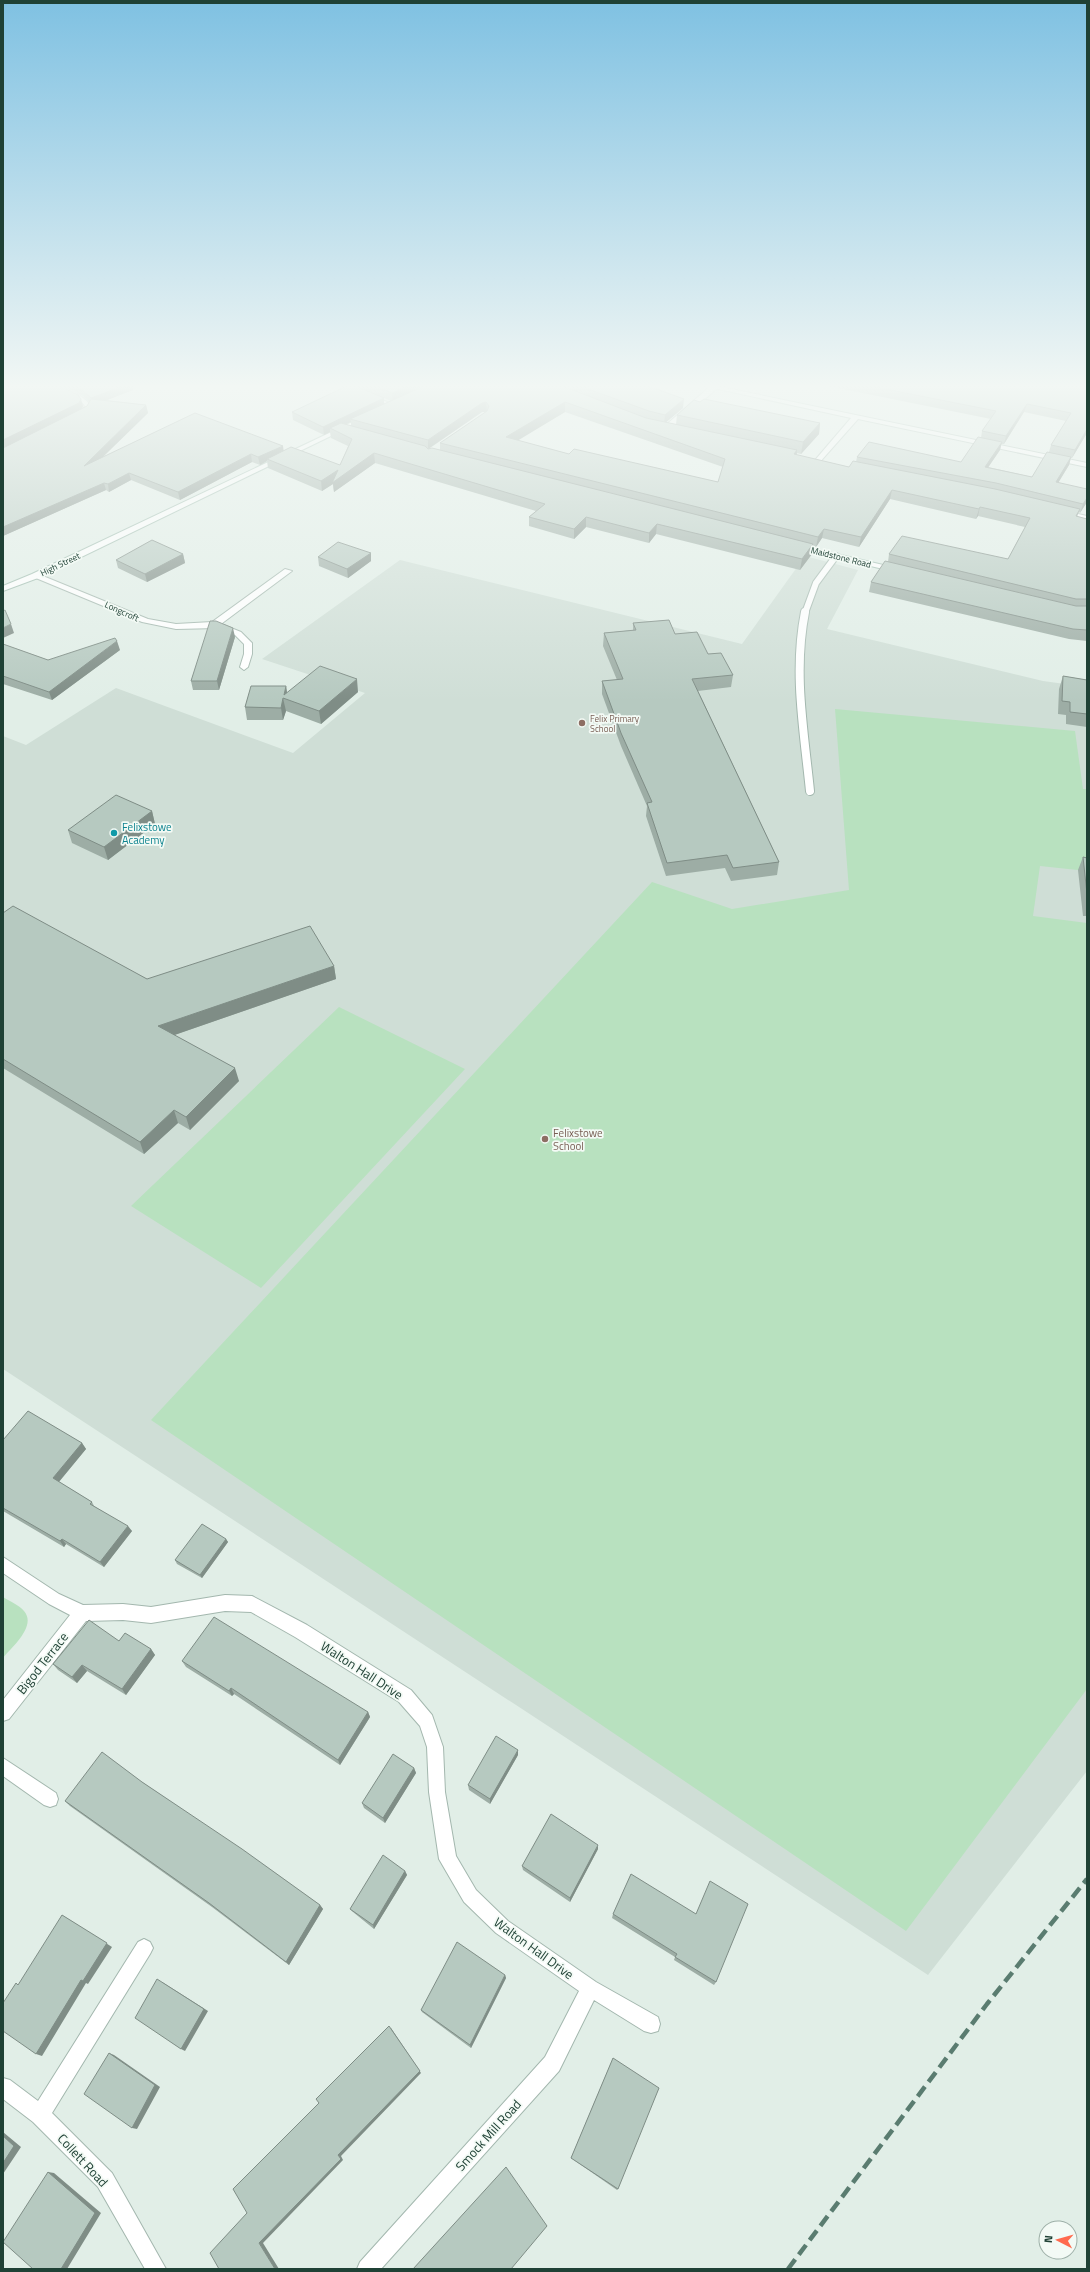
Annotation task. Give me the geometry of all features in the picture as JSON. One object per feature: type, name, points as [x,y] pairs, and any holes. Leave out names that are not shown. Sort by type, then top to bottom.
[{"type":"street","name":"High Street","points":[[3,589],[35,576],[214,490]]},
{"type":"street","points":[[1058,511],[1087,518]]},
{"type":"street","name":"Maidstone Road","points":[[791,545],[905,572]]},
{"type":"street","points":[[214,624],[288,571]]},
{"type":"street","name":"Longcroft","points":[[35,576],[93,598],[143,621],[164,625],[214,624],[227,626],[238,632],[248,643],[248,654],[244,667]]},
{"type":"street","name":"Walton Hall Drive","points":[[3,1564],[54,1599],[82,1613],[123,1612],[150,1615],[184,1611],[225,1603],[252,1604],[301,1631],[405,1696],[426,1721],[435,1747],[437,1792],[448,1858],[470,1896],[502,1927],[590,1988],[652,2024]]},
{"type":"street","name":"Bigod Terrace","points":[[3,1713],[82,1613]]},
{"type":"street","points":[[3,1766],[50,1799]]},
{"type":"street","points":[[40,2115],[144,1948]]},
{"type":"street","name":"Smock Mill Road","points":[[367,2269],[552,2064],[590,1988]]},
{"type":"street","name":"Collett Road","points":[[3,2087],[40,2115],[105,2180],[156,2269]]},
{"type":"lane","points":[[810,791],[797,658],[806,609],[817,583],[836,556]]},
{"type":"shaded area","name":"Felixstowe School","points":[[805,556],[858,570],[827,629],[1043,681],[1087,687],[1087,1771],[928,1975],[3,1369],[3,736],[26,745],[116,688],[293,753],[365,693],[262,659],[400,560],[742,644]]},
{"type":"green space","name":"Felixstowe School","points":[[835,709],[1075,731],[1083,789],[1087,789],[1087,871],[1040,866],[1033,916],[1087,923],[1087,1689],[906,1931],[151,1420],[652,882],[732,909],[849,890]]},
{"type":"green space","points":[[339,1007],[465,1069],[261,1288],[131,1206]]},
{"type":"green space","points":[[3,1597],[24,1611],[27,1617],[27,1623],[22,1636],[3,1658]]},
{"type":"building","points":[[3,490],[88,490],[3,527]]},
{"type":"building","points":[[498,490],[599,490],[813,544],[802,559],[657,524],[649,533],[586,517],[574,529],[529,517],[545,504]]},
{"type":"building","points":[[629,490],[892,490],[861,537],[824,529],[818,537]]},
{"type":"building","points":[[892,490],[999,490],[1080,509],[1076,516],[1087,519],[1087,599],[1076,599],[889,554],[902,536],[1008,559],[1030,518],[980,507],[979,509]]},
{"type":"building","points":[[1025,490],[1087,490],[1087,498],[1083,504]]},
{"type":"building","points":[[152,540],[183,554],[145,574],[116,560]]},
{"type":"building","points":[[338,542],[371,553],[347,569],[318,557]]},
{"type":"building","points":[[885,561],[1076,606],[1087,606],[1087,630],[1073,629],[871,582]]},
{"type":"building","points":[[5,610],[11,624],[3,628],[3,611]]},
{"type":"building","points":[[669,620],[675,634],[697,632],[708,654],[721,653],[733,675],[692,679],[779,862],[733,868],[727,855],[667,863],[647,803],[652,802],[621,733],[602,681],[623,679],[604,633],[636,630],[633,623]]},
{"type":"building","points":[[210,621],[216,621],[233,628],[217,681],[191,681]]},
{"type":"building","points":[[115,638],[117,641],[49,692],[3,676],[3,644],[48,660]]},
{"type":"building","points":[[320,666],[357,679],[319,711],[283,698],[281,708],[245,707],[251,686],[286,686],[284,695]]},
{"type":"building","points":[[1063,676],[1087,680],[1087,714],[1070,712],[1070,702],[1062,701]]},
{"type":"building","points":[[116,795],[152,811],[104,847],[68,830]]},
{"type":"building","points":[[1083,857],[1087,858],[1087,894]]},
{"type":"building","points":[[13,906],[147,979],[310,926],[334,966],[158,1026],[235,1068],[186,1117],[174,1110],[140,1142],[3,1059],[3,913]]},
{"type":"building","points":[[28,1411],[82,1443],[53,1478],[92,1502],[90,1504],[128,1526],[100,1562],[62,1539],[60,1541],[3,1508],[3,1440]]},
{"type":"building","points":[[202,1524],[226,1539],[200,1575],[175,1560]]},
{"type":"building","points":[[214,1617],[368,1712],[338,1760],[231,1688],[229,1691],[182,1661]]},
{"type":"building","points":[[89,1620],[119,1641],[125,1633],[151,1649],[122,1689],[82,1665],[72,1677],[53,1664]]},
{"type":"building","points":[[496,1736],[518,1750],[490,1799],[468,1785]]},
{"type":"building","points":[[102,1752],[142,1782],[242,1849],[320,1905],[286,1962],[209,1903],[65,1801]]},
{"type":"building","points":[[393,1754],[414,1768],[383,1818],[362,1803]]},
{"type":"building","points":[[551,1814],[598,1845],[570,1898],[522,1866]]},
{"type":"building","points":[[383,1855],[405,1871],[373,1925],[350,1909]]},
{"type":"building","points":[[631,1874],[696,1914],[710,1881],[748,1904],[716,1982],[675,1957],[677,1954],[613,1914]]},
{"type":"building","points":[[62,1915],[107,1943],[83,1981],[81,1980],[36,2054],[3,2031],[3,2003],[16,1983],[18,1985]]},
{"type":"building","points":[[457,1942],[505,1975],[470,2045],[421,2010]]},
{"type":"building","points":[[157,1979],[204,2009],[181,2049],[135,2018]]},
{"type":"building","points":[[389,2026],[420,2071],[338,2155],[341,2159],[259,2243],[275,2269],[219,2269],[210,2253],[247,2213],[233,2189],[319,2103],[316,2099]]},
{"type":"building","points":[[109,2053],[155,2085],[132,2128],[84,2094]]},
{"type":"building","points":[[613,2058],[659,2088],[618,2189],[571,2158]]},
{"type":"building","points":[[3,2136],[14,2146],[3,2163]]},
{"type":"building","points":[[506,2167],[547,2226],[511,2269],[413,2269]]},
{"type":"building","points":[[48,2172],[95,2213],[61,2269],[33,2269],[3,2242]]},
{"type":"railway","points":[[788,2269],[987,2004],[1087,1879]]},
{"type":"place","name":"Felix Primary School","points":[[582,723]]},
{"type":"place","name":"Felixstowe Academy","points":[[114,833]]},
{"type":"place","name":"Felixstowe School","points":[[545,1139]]}]
